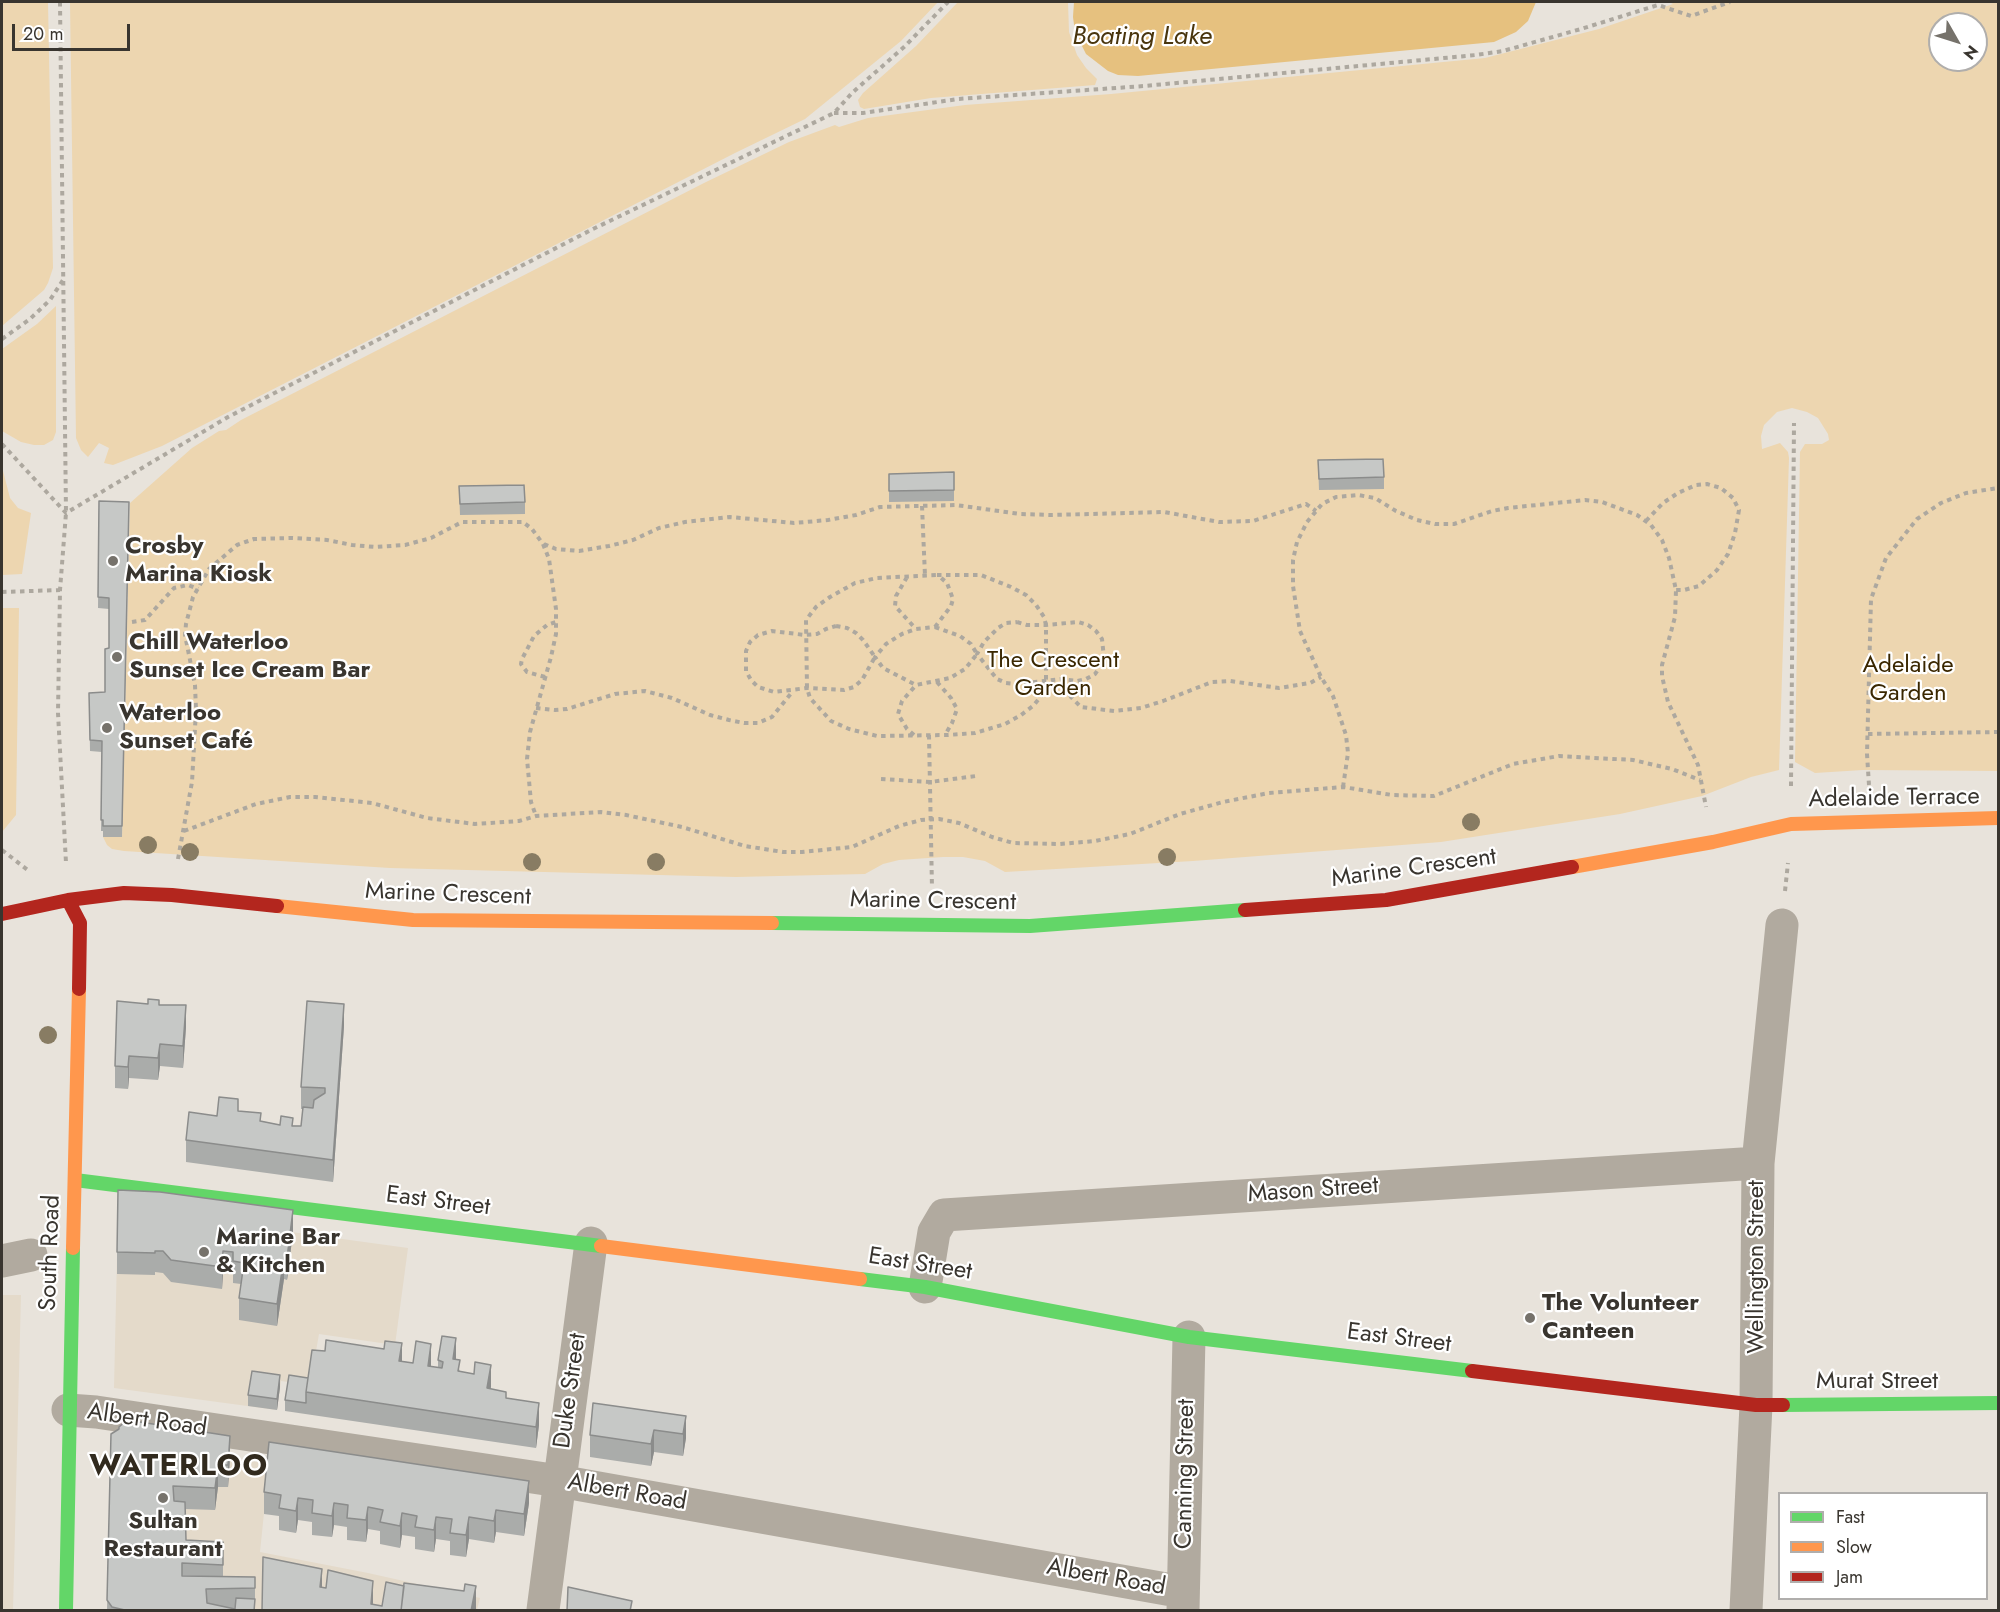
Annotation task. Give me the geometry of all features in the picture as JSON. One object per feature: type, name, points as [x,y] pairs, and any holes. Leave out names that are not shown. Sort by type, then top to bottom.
[{"type":"street","name":"Adelaide Terrace","points":[[1791,824],[1998,818]]},
{"type":"street","name":"Marine Crescent","points":[[2,914],[68,900],[124,893],[172,895],[413,920],[1030,926],[1386,900],[1713,842],[1791,824]]},
{"type":"street","name":"South Road","points":[[66,1611],[68,1410],[80,923],[68,900]]},
{"type":"street","name":"Wellington Street","points":[[1746,1611],[1756,1405],[1758,1163],[1782,925]]},
{"type":"street","name":"Mason Street","points":[[925,1287],[934,1232],[944,1215],[1758,1163]]},
{"type":"street","name":"East Street","points":[[75,1180],[925,1287],[1189,1337],[1756,1405]]},
{"type":"street","name":"Duke Street","points":[[543,1611],[591,1244]]},
{"type":"street","name":"Canning Street","points":[[1183,1601],[1189,1337]]},
{"type":"street","name":"Murat Street","points":[[1756,1405],[1998,1403]]},
{"type":"street","name":"Albert Road","points":[[68,1410],[559,1481],[1183,1601]]},
{"type":"path","points":[[60,2],[66,513],[60,590],[58,713],[68,900]]},
{"type":"path","points":[[66,513],[149,466],[228,417],[593,229],[834,113],[948,2]]},
{"type":"path","points":[[834,113],[863,113],[958,99],[1144,86],[1476,55],[1503,51],[1658,5],[1691,15],[1730,2]]},
{"type":"path","points":[[2,339],[30,319],[50,300],[63,279]]},
{"type":"path","points":[[1782,925],[1791,824],[1794,423]]},
{"type":"path","points":[[2,444],[66,513]]},
{"type":"path","points":[[1646,521],[1663,503],[1696,485],[1707,484],[1721,488],[1733,498],[1739,510],[1728,554],[1717,570],[1699,586],[1676,590]]},
{"type":"path","points":[[1867,822],[1871,599],[1886,558],[1917,519],[1941,503],[1966,493],[1998,488]]},
{"type":"path","points":[[1343,788],[1348,753],[1346,735],[1332,696],[1300,631],[1293,586],[1293,560],[1297,542],[1307,522],[1316,511],[1322,504],[1336,497],[1358,495],[1375,498],[1417,520],[1435,524],[1454,524],[1500,510],[1585,500],[1619,507],[1652,525],[1662,540],[1669,558],[1676,590],[1676,617],[1662,665],[1662,676],[1668,702],[1698,765],[1713,842]]},
{"type":"path","points":[[543,544],[556,549],[579,551],[633,540],[659,528],[685,522],[730,518],[794,523],[856,515],[880,507],[956,505],[1020,514],[1053,515],[1164,512],[1219,522],[1253,521],[1306,504],[1316,511]]},
{"type":"path","points":[[922,506],[925,576]]},
{"type":"path","points":[[172,895],[192,782],[196,710],[195,685],[187,647],[186,624],[198,589],[209,569],[237,545],[254,539],[327,540],[375,547],[405,545],[431,538],[462,522],[523,522],[532,529],[543,544],[549,559],[556,622],[554,646],[530,732],[527,759],[531,802],[536,816]]},
{"type":"path","points":[[934,627],[951,606],[953,599],[947,584],[939,575]]},
{"type":"path","points":[[939,575],[981,575],[1026,595],[1044,617],[1046,625],[1046,680],[1042,694],[1032,706],[1005,724],[975,733],[877,736],[849,729],[831,721],[810,698],[807,688],[806,620],[816,607],[855,583],[877,578],[939,575]]},
{"type":"path","points":[[907,577],[896,596],[895,606],[916,629]]},
{"type":"path","points":[[132,622],[145,620],[174,588],[188,585],[198,589]]},
{"type":"path","points":[[2,592],[60,590]]},
{"type":"path","points":[[545,676],[527,672],[521,664],[522,659],[534,636],[547,625],[556,622]]},
{"type":"path","points":[[915,735],[907,729],[898,714],[902,701],[916,685],[950,678],[965,669],[977,654],[990,635],[1006,623],[1046,625],[1077,622],[1096,631],[1102,639],[1104,658],[1095,675],[1082,681],[1062,679],[1017,684],[997,679],[990,672],[977,654],[971,644],[960,636],[934,627],[916,629],[886,644],[875,657],[862,680],[854,687],[833,691],[823,688],[807,688],[774,692],[758,687],[746,671],[746,651],[750,642],[758,635],[767,632],[805,635],[817,634],[836,626],[847,628],[863,640],[875,657],[883,668],[916,685]]},
{"type":"path","points":[[1062,679],[1071,697],[1081,707],[1114,711],[1141,708],[1212,682],[1230,681],[1279,688],[1310,683],[1321,677]]},
{"type":"path","points":[[937,681],[957,709],[944,735]]},
{"type":"path","points":[[536,708],[567,710],[615,694],[645,691],[672,698],[710,715],[744,723],[758,723],[772,717],[793,691]]},
{"type":"path","points":[[1868,734],[1998,732]]},
{"type":"path","points":[[928,735],[933,925]]},
{"type":"path","points":[[184,831],[255,804],[290,797],[315,797],[372,803],[427,818],[475,824],[498,824],[536,816],[601,812],[682,827],[764,850],[802,852],[852,847],[899,826],[930,819],[958,823],[1013,843],[1074,843],[1130,834],[1180,814],[1269,793],[1343,788],[1392,795],[1434,796],[1513,764],[1558,756],[1633,760],[1672,769],[1700,780]]},
{"type":"path","points":[[881,779],[930,782],[976,776]]},
{"type":"shaded area","points":[[118,1212],[160,1214],[408,1248],[395,1345],[319,1334],[310,1385],[281,1381],[277,1410],[114,1388]]},
{"type":"shaded area","points":[[2,1295],[21,1295],[13,1610],[2,1610]]},
{"type":"shaded area","points":[[111,1456],[230,1458],[269,1464],[260,1552],[480,1598],[477,1610],[107,1610]]},
{"type":"green space","points":[[2,2],[48,2],[53,268],[44,290],[2,326]]},
{"type":"green space","points":[[70,2],[938,2],[901,41],[805,119],[162,446],[113,465],[104,463],[109,448],[99,443],[88,457],[81,450],[76,438]]},
{"type":"green space","points":[[958,2],[1068,2],[1069,32],[1077,55],[1097,79],[1095,85],[931,98],[864,109],[860,107],[858,100],[863,93],[916,46]]},
{"type":"green space","points":[[1669,2],[1998,2],[1998,771],[1863,770],[1815,773],[1795,762],[1800,452],[1805,444],[1822,444],[1829,440],[1818,418],[1792,408],[1777,412],[1764,425],[1761,436],[1762,449],[1780,443],[1788,452],[1789,458],[1779,770],[1751,777],[1702,796],[1620,814],[1441,842],[1193,861],[1005,872],[985,861],[963,857],[899,860],[883,864],[865,874],[736,877],[390,868],[124,851],[112,849],[107,845],[103,837],[122,837],[130,503],[192,448],[219,431],[226,430],[241,420],[704,183],[789,142],[835,125],[839,127],[868,118],[965,105],[1111,94],[1485,58],[1599,29],[1673,4]]},
{"type":"green space","points":[[56,306],[56,432],[53,440],[44,445],[34,445],[21,442],[2,431],[2,349],[37,324]]},
{"type":"green space","points":[[2,467],[10,498],[18,508],[31,513],[22,574],[2,575]]},
{"type":"green space","points":[[2,608],[19,608],[16,815],[2,832]]},
{"type":"water","name":"Boating Lake","points":[[1074,2],[1536,2],[1528,21],[1516,32],[1494,42],[1138,76],[1118,75],[1108,71],[1086,54],[1075,32]]},
{"type":"building","points":[[1383,459],[1384,477],[1319,479],[1318,460]]},
{"type":"building","points":[[954,472],[954,490],[889,491],[889,474]]},
{"type":"building","points":[[524,485],[525,502],[460,504],[459,486]]},
{"type":"building","points":[[99,501],[129,502],[122,826],[103,826],[103,820],[101,820],[102,741],[90,740],[89,693],[105,692],[105,649],[109,648],[109,598],[98,597]]},
{"type":"building","points":[[148,999],[159,1000],[159,1005],[186,1005],[183,1046],[160,1044],[158,1058],[129,1056],[128,1067],[115,1066],[117,1001],[148,1004]]},
{"type":"building","points":[[307,1001],[344,1004],[333,1160],[186,1140],[189,1112],[217,1116],[219,1097],[238,1099],[238,1111],[261,1113],[260,1121],[280,1125],[281,1116],[293,1118],[292,1126],[301,1126],[303,1107],[313,1108],[314,1100],[325,1093],[325,1088],[301,1087]]},
{"type":"building","name":"Marine Bar & Kitchen","points":[[118,1190],[160,1192],[293,1210],[287,1258],[284,1257],[277,1304],[239,1298],[244,1263],[233,1261],[233,1252],[223,1251],[222,1267],[171,1260],[163,1251],[155,1251],[155,1253],[117,1252]]},
{"type":"building","points":[[442,1336],[456,1338],[453,1359],[460,1360],[458,1371],[474,1374],[475,1362],[491,1365],[487,1388],[506,1392],[506,1398],[539,1403],[536,1427],[306,1392],[312,1350],[325,1351],[326,1340],[384,1349],[385,1341],[402,1343],[399,1361],[413,1363],[416,1341],[431,1344],[428,1366],[442,1368],[443,1362],[438,1360]]},
{"type":"building","points":[[252,1371],[280,1375],[277,1399],[248,1395]]},
{"type":"building","points":[[289,1375],[308,1378],[306,1403],[285,1400]]},
{"type":"building","points":[[593,1403],[686,1416],[683,1434],[654,1430],[651,1444],[590,1435]]},
{"type":"building","points":[[127,1420],[230,1436],[228,1465],[218,1465],[215,1488],[173,1486],[174,1501],[185,1502],[186,1540],[223,1542],[223,1565],[182,1563],[182,1576],[255,1577],[255,1588],[206,1589],[207,1603],[235,1609],[236,1598],[255,1599],[254,1611],[129,1611],[112,1607],[107,1600],[111,1434]]},
{"type":"building","points":[[269,1442],[529,1481],[524,1514],[496,1510],[494,1521],[469,1517],[466,1535],[450,1533],[452,1519],[436,1517],[434,1530],[415,1527],[417,1516],[402,1513],[400,1526],[380,1522],[383,1510],[368,1507],[366,1520],[347,1518],[348,1505],[334,1503],[332,1516],[312,1513],[313,1500],[298,1498],[296,1511],[279,1508],[281,1495],[264,1492]]},
{"type":"building","points":[[263,1557],[322,1569],[320,1587],[326,1588],[328,1570],[373,1581],[371,1604],[382,1606],[386,1582],[404,1586],[401,1611],[262,1611]]},
{"type":"building","points":[[404,1583],[464,1591],[465,1584],[476,1586],[471,1611],[401,1611]]},
{"type":"building","points":[[568,1587],[632,1601],[630,1611],[567,1611]]},
{"type":"traffic: fast","points":[[772,923],[1030,926],[1245,910]]},
{"type":"traffic: fast","points":[[75,1180],[601,1246]]},
{"type":"traffic: fast","points":[[66,1610],[73,1248]]},
{"type":"traffic: fast","points":[[860,1279],[925,1287],[1189,1337],[1472,1371]]},
{"type":"traffic: fast","points":[[1783,1405],[1998,1403]]},
{"type":"traffic: slow","points":[[1572,867],[1713,842],[1791,824],[1998,818]]},
{"type":"traffic: slow","points":[[277,906],[413,920],[772,923]]},
{"type":"traffic: slow","points":[[73,1248],[79,989]]},
{"type":"traffic: slow","points":[[601,1246],[860,1279]]},
{"type":"traffic: jam","points":[[1245,910],[1386,900],[1572,867]]},
{"type":"traffic: jam","points":[[2,914],[68,900],[124,893],[172,895],[277,906]]},
{"type":"traffic: jam","points":[[68,900],[80,923],[79,989]]},
{"type":"traffic: jam","points":[[1472,1371],[1756,1405],[1783,1405]]},
{"type":"place","name":"Crosby Marina Kiosk","points":[[113,561]]},
{"type":"place","name":"Chill Waterloo Sunset Ice Cream Bar","points":[[117,657]]},
{"type":"place","name":"Waterloo Sunset Café","points":[[107,728]]},
{"type":"place","name":"Marine Bar & Kitchen","points":[[204,1252]]},
{"type":"place","name":"The Volunteer Canteen","points":[[1530,1318]]},
{"type":"place","name":"Sultan Restaurant","points":[[163,1498]]},
{"type":"district","name":"WATERLOO","points":[[179,1468]]},
{"type":"park label","name":"The Crescent Garden","points":[[1053,675]]},
{"type":"park label","name":"Adelaide Garden","points":[[1908,680]]}]
